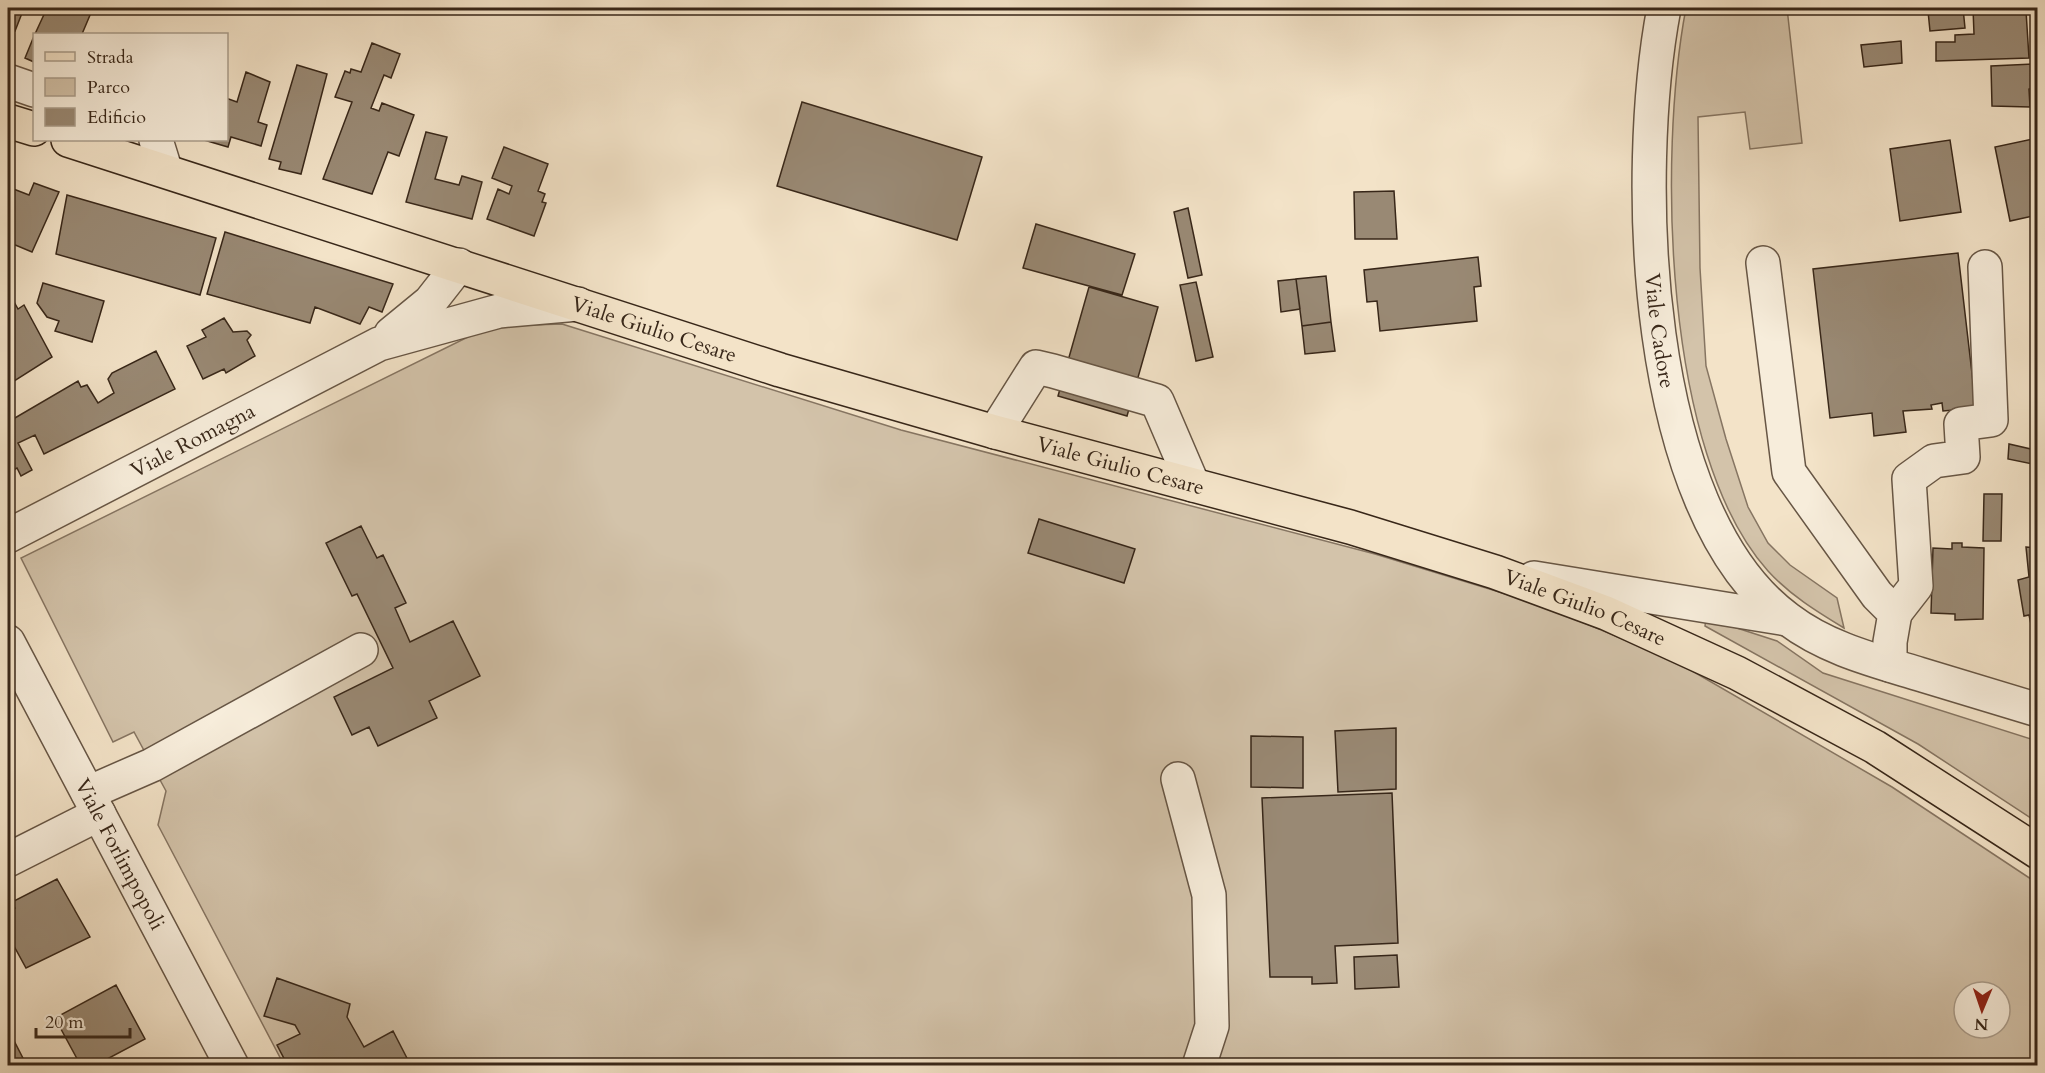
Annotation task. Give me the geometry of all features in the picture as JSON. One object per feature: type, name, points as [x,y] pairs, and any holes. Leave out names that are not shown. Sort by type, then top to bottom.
[{"type":"main road","name":"Viale Giulio Cesare","points":[[75,141],[161,154],[459,265],[780,370],[995,432],[1350,527],[1495,572],[1606,613],[1737,673],[1875,747],[2037,852]]},
{"type":"street","name":"Viale Cadore","points":[[1664,8],[1651,116],[1648,195],[1654,284],[1665,365],[1681,443],[1706,514],[1727,551],[1751,584],[1787,619]]},
{"type":"street","points":[[8,81],[33,90]]},
{"type":"street","points":[[1763,263],[1789,472],[1877,595],[1895,613]]},
{"type":"street","name":"Viale Romagna","points":[[379,345],[430,302],[459,265]]},
{"type":"street","points":[[1890,665],[1890,642],[1895,613],[1916,586],[1908,479],[1934,461],[1963,458],[1961,424],[1991,420],[1985,267]]},
{"type":"street","name":"Viale Romagna","points":[[8,536],[379,345],[499,311],[582,304]]},
{"type":"street","points":[[995,432],[1036,368],[1053,371],[1156,401],[1193,485]]},
{"type":"street","points":[[1495,572],[1787,619],[1835,647],[2037,710]]},
{"type":"street","name":"Viale Forlimpopoli","points":[[8,642],[93,804],[219,1061]]},
{"type":"street","points":[[8,860],[152,765],[361,650]]},
{"type":"street","points":[[1178,779],[1209,895],[1212,1026],[1199,1065]]},
{"type":"green space","points":[[1686,8],[1787,8],[1802,143],[1750,149],[1745,112],[1698,117],[1700,268],[1706,366],[1748,507],[1768,543],[1790,565],[1837,598],[1844,628],[1794,595],[1768,571],[1733,519],[1707,454],[1689,380],[1677,301],[1672,220],[1672,142],[1677,70]]},
{"type":"green space","points":[[562,324],[901,430],[1375,554],[1542,605],[1675,661],[1892,787],[2037,883],[2037,1065],[284,1065],[158,825],[166,791],[134,732],[113,742],[21,558],[480,331],[501,326]]},
{"type":"green space","points":[[1706,618],[1777,641],[1823,673],[2037,741],[2037,822],[1918,744],[1705,626]]},
{"type":"building","points":[[8,8],[24,8],[15,31],[8,29]]},
{"type":"building","points":[[47,8],[93,8],[82,33],[35,33]]},
{"type":"building","points":[[1963,8],[1965,28],[1930,31],[1928,11]]},
{"type":"building","points":[[1973,8],[2026,11],[2029,58],[1936,61],[1936,42],[1955,42],[1955,35],[1974,34]]},
{"type":"building","points":[[33,38],[33,62],[25,58]]},
{"type":"building","points":[[1901,41],[1902,63],[1864,67],[1861,45]]},
{"type":"building","points":[[372,43],[400,54],[391,78],[384,75],[371,108],[379,111],[382,103],[414,115],[399,156],[388,152],[372,194],[323,179],[352,102],[335,97],[345,71],[350,73],[351,69],[361,72]]},
{"type":"building","points":[[2033,64],[2034,88],[2029,89],[2030,107],[1992,106],[1991,66]]},
{"type":"building","points":[[297,65],[327,74],[301,174],[279,169],[281,162],[269,159]]},
{"type":"building","points":[[246,72],[270,82],[258,122],[267,125],[261,146],[231,137],[228,147],[207,141],[228,141],[228,99],[237,102]]},
{"type":"building","points":[[802,102],[982,157],[957,240],[777,186]]},
{"type":"building","points":[[426,132],[447,137],[435,179],[459,185],[462,176],[482,182],[472,219],[406,202]]},
{"type":"building","points":[[2038,138],[2038,215],[2010,221],[1995,147]]},
{"type":"building","points":[[1950,140],[1961,212],[1900,221],[1890,149]]},
{"type":"building","points":[[504,147],[548,164],[538,191],[545,194],[542,202],[546,203],[534,236],[487,219],[498,189],[509,194],[512,186],[492,178]]},
{"type":"building","points":[[34,183],[59,192],[32,252],[8,242],[8,197],[11,188],[29,195]]},
{"type":"building","points":[[1394,191],[1397,239],[1355,239],[1354,192]]},
{"type":"building","points":[[67,195],[216,238],[200,295],[56,254]]},
{"type":"building","points":[[1188,208],[1202,275],[1188,278],[1174,212]]},
{"type":"building","points":[[1036,224],[1135,254],[1122,295],[1023,268]]},
{"type":"building","points":[[225,232],[393,284],[382,312],[369,307],[360,324],[315,307],[310,323],[207,294]]},
{"type":"building","points":[[1958,253],[1976,408],[1943,411],[1942,403],[1931,405],[1932,409],[1903,411],[1906,432],[1874,436],[1872,413],[1830,418],[1813,269]]},
{"type":"building","points":[[1478,257],[1481,286],[1474,287],[1477,321],[1380,331],[1377,301],[1367,302],[1364,270]]},
{"type":"building","points":[[1326,276],[1331,322],[1302,326],[1296,279]]},
{"type":"building","points":[[1296,279],[1300,309],[1281,312],[1278,281]]},
{"type":"building","points":[[1196,282],[1213,357],[1196,361],[1180,285]]},
{"type":"building","points":[[43,283],[104,301],[92,342],[55,331],[59,321],[47,317],[37,303]]},
{"type":"building","points":[[1089,287],[1158,307],[1127,416],[1058,396]]},
{"type":"building","points":[[8,291],[18,309],[24,305],[52,357],[8,385]]},
{"type":"building","points":[[224,318],[233,332],[247,331],[251,335],[247,340],[255,356],[226,373],[224,369],[203,379],[187,346],[206,337],[202,330]]},
{"type":"building","points":[[1331,322],[1335,351],[1305,354],[1302,326]]},
{"type":"building","points":[[156,351],[175,389],[44,454],[35,435],[18,443],[32,470],[21,476],[17,468],[8,473],[8,422],[78,381],[81,387],[87,385],[98,403],[114,393],[108,379],[112,373]]},
{"type":"building","points":[[2033,424],[2038,425],[2038,465],[2008,459],[2009,444],[2031,449]]},
{"type":"building","points":[[1984,494],[2002,494],[2001,541],[1983,541]]},
{"type":"building","points":[[1039,519],[1135,549],[1124,583],[1028,553]]},
{"type":"building","points":[[361,526],[377,558],[383,555],[406,603],[395,608],[410,642],[453,621],[480,676],[429,701],[437,718],[378,746],[369,727],[352,735],[334,697],[393,668],[357,594],[352,596],[326,543]]},
{"type":"building","points":[[1952,543],[1962,543],[1962,547],[1984,548],[1983,619],[1955,620],[1955,614],[1931,613],[1933,548],[1952,549]]},
{"type":"building","points":[[2026,547],[2038,548],[2038,656],[2029,615],[2024,616],[2018,580],[2029,577]]},
{"type":"building","points":[[1396,728],[1396,789],[1338,792],[1335,731]]},
{"type":"building","points":[[1251,736],[1303,737],[1303,788],[1251,787]]},
{"type":"building","points":[[1392,793],[1398,943],[1335,946],[1337,983],[1312,984],[1312,977],[1270,977],[1262,798]]},
{"type":"building","points":[[57,879],[90,937],[26,968],[8,935],[8,911],[15,908],[12,902]]},
{"type":"building","points":[[1397,955],[1399,987],[1355,989],[1354,957]]},
{"type":"building","points":[[277,978],[350,1004],[347,1017],[364,1047],[393,1031],[411,1066],[288,1066],[277,1045],[300,1034],[295,1025],[264,1016]]},
{"type":"building","points":[[116,985],[145,1039],[94,1066],[81,1066],[55,1018]]},
{"type":"building","points":[[9,1031],[27,1066],[8,1066]]}]
